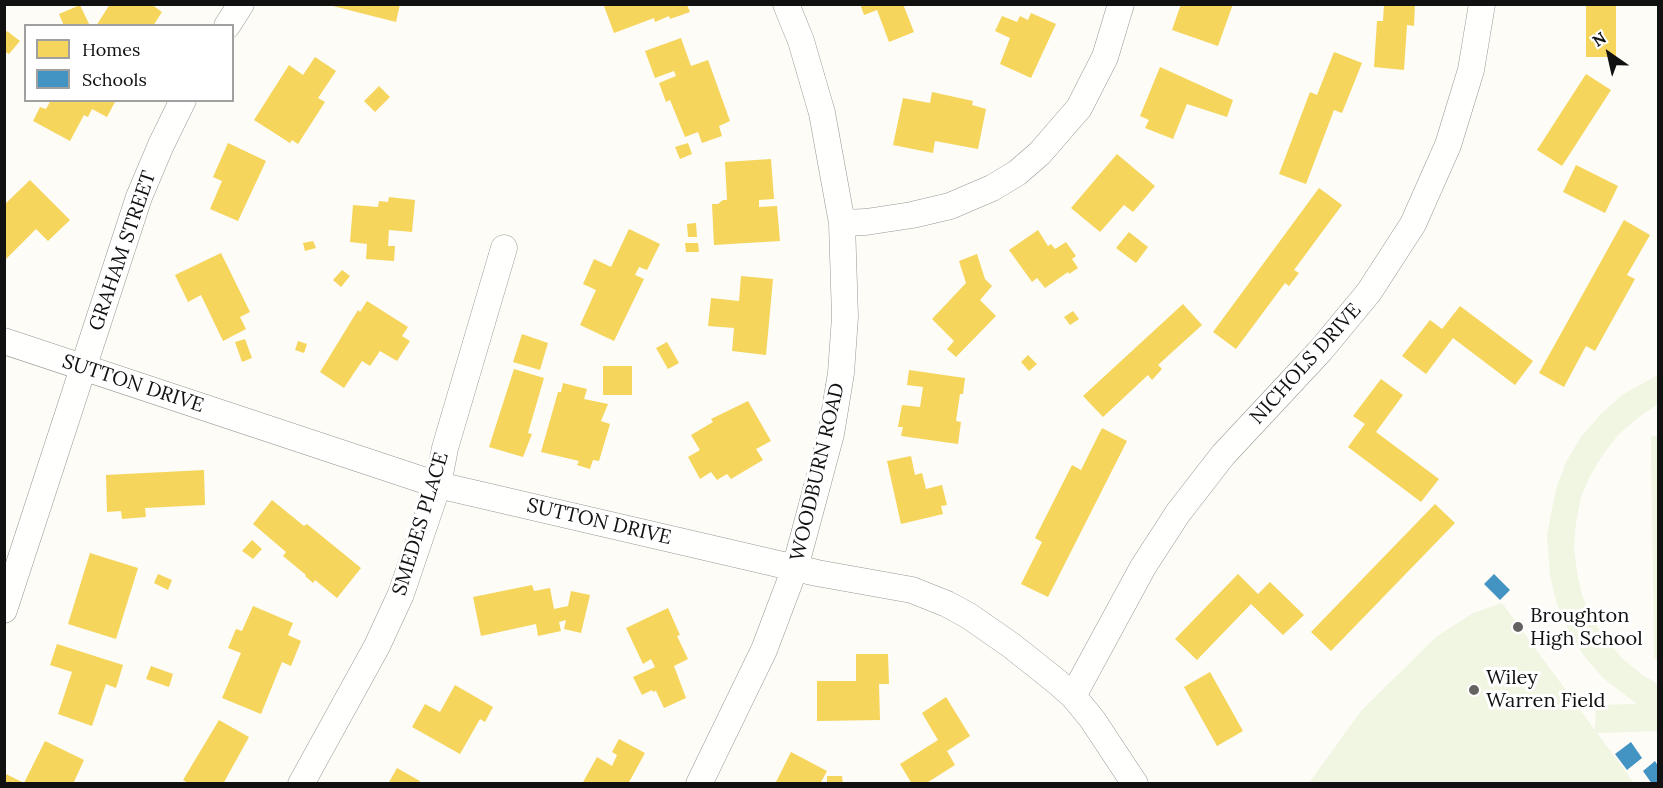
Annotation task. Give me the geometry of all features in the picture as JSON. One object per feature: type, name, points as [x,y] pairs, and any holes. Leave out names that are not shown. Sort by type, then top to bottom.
[{"type":"street","points":[[228,24],[241,4]]},
{"type":"street","name":"WOODBURN ROAD","points":[[699,783],[764,650],[795,568],[831,434],[841,373],[845,316],[842,223],[822,113],[801,41],[786,4]]},
{"type":"street","points":[[842,223],[901,217],[950,206],[992,188],[1017,173],[1040,153],[1079,108],[1105,57],[1121,4]]},
{"type":"street","name":"NICHOLS DRIVE","points":[[1073,696],[1143,567],[1178,513],[1223,455],[1321,350],[1370,292],[1413,224],[1451,134],[1470,70],[1482,4]]},
{"type":"street","name":"GRAHAM STREET","points":[[4,610],[47,485],[82,368],[139,197],[182,102]]},
{"type":"street","name":"SMEDES PLACE","points":[[301,783],[378,646],[401,594],[438,485],[445,447],[504,248]]},
{"type":"street","name":"SUTTON DRIVE","points":[[4,341],[438,485],[795,568],[912,590],[947,604],[998,636],[1073,696],[1109,743],[1135,783]]},
{"type":"green space","name":"Wiley Warren Field","points":[[1658,375],[1658,404],[1619,434],[1591,474],[1581,497],[1574,546],[1582,595],[1592,619],[1622,658],[1641,674],[1658,684],[1658,731],[1597,733],[1634,783],[1309,783],[1361,711],[1436,637],[1473,613],[1502,603],[1595,730],[1596,705],[1637,704],[1603,678],[1584,656],[1569,632],[1557,604],[1550,576],[1547,535],[1556,489],[1566,462],[1581,437],[1622,395]]},
{"type":"green space","points":[[1651,436],[1658,436],[1658,659],[1654,659]]},
{"type":"building: Homes","points":[[110,4],[151,4],[162,12],[154,24],[97,24]]},
{"type":"building: Homes","points":[[325,4],[400,4],[396,22]]},
{"type":"building: Homes","points":[[860,4],[903,4],[914,32],[889,42],[877,10],[864,15]]},
{"type":"building: Homes","points":[[1181,4],[1233,4],[1218,46],[1172,30]]},
{"type":"building: Homes","points":[[1384,4],[1415,4],[1414,26],[1407,25],[1404,70],[1374,67],[1377,21],[1383,21]]},
{"type":"building: Homes","points":[[1586,4],[1616,4],[1616,57],[1586,57]]},
{"type":"building: Homes","points":[[80,5],[89,24],[63,24],[59,14]]},
{"type":"building: Homes","points":[[687,5],[690,12],[670,19],[669,16],[655,22],[654,18],[614,33],[604,6]]},
{"type":"building: Homes","points":[[1031,13],[1056,24],[1031,78],[1000,64],[1010,38],[995,31],[1002,16],[1017,22],[1020,16],[1028,20]]},
{"type":"building: Homes","points":[[7,31],[20,41],[9,54],[4,51],[4,34]]},
{"type":"building: Homes","points":[[681,38],[691,66],[708,60],[730,121],[719,126],[722,136],[702,143],[698,132],[685,137],[670,100],[666,102],[659,83],[676,76],[674,71],[655,78],[645,51]]},
{"type":"building: Homes","points":[[1334,52],[1362,63],[1342,113],[1334,110],[1306,184],[1279,174],[1310,92],[1317,95]]},
{"type":"building: Homes","points":[[315,57],[336,71],[318,98],[325,102],[298,144],[292,140],[290,143],[254,120],[289,65],[303,75]]},
{"type":"building: Homes","points":[[1160,67],[1233,100],[1227,117],[1187,104],[1173,139],[1145,128],[1149,120],[1140,116]]},
{"type":"building: Homes","points":[[1586,74],[1611,90],[1562,166],[1537,150]]},
{"type":"building: Homes","points":[[379,86],[390,97],[375,112],[364,101]]},
{"type":"building: Homes","points":[[932,92],[973,101],[972,105],[986,109],[978,149],[935,141],[933,153],[893,145],[903,98],[930,103]]},
{"type":"building: Homes","points":[[50,102],[115,102],[107,117],[92,109],[88,117],[84,115],[70,141],[33,121],[40,107],[46,109]]},
{"type":"building: Homes","points":[[228,143],[266,161],[238,221],[210,209],[222,181],[213,177]]},
{"type":"building: Homes","points":[[688,143],[692,154],[680,159],[675,147]]},
{"type":"building: Homes","points":[[1117,154],[1155,186],[1133,212],[1124,205],[1100,232],[1071,208]]},
{"type":"building: Homes","points":[[771,159],[774,199],[759,200],[759,207],[777,206],[780,241],[714,245],[712,204],[727,200],[725,162]]},
{"type":"building: Homes","points":[[1576,165],[1618,186],[1605,213],[1563,192]]},
{"type":"building: Homes","points":[[30,180],[70,220],[48,241],[36,229],[4,261],[4,205]]},
{"type":"building: Homes","points":[[1319,188],[1342,205],[1294,270],[1299,273],[1289,286],[1285,283],[1236,349],[1213,332]]},
{"type":"building: Homes","points":[[389,197],[415,200],[412,232],[389,230],[388,246],[395,246],[394,261],[366,259],[367,244],[350,242],[353,205],[378,207],[379,201],[388,202]]},
{"type":"building: Homes","points":[[1624,220],[1650,235],[1627,275],[1635,279],[1595,351],[1586,346],[1564,387],[1539,373]]},
{"type":"building: Homes","points":[[696,223],[697,237],[688,237],[687,224]]},
{"type":"building: Homes","points":[[629,229],[660,244],[647,270],[639,267],[635,275],[644,279],[614,341],[580,325],[596,290],[583,284],[594,259],[611,267]]},
{"type":"building: Homes","points":[[1038,230],[1048,246],[1051,244],[1055,249],[1066,242],[1076,256],[1072,259],[1078,268],[1045,288],[1037,278],[1032,282],[1009,250]]},
{"type":"building: Homes","points":[[1129,232],[1148,247],[1136,263],[1116,248]]},
{"type":"building: Homes","points":[[313,241],[316,248],[305,251],[303,243]]},
{"type":"building: Homes","points":[[685,243],[698,243],[699,252],[686,252]]},
{"type":"building: Homes","points":[[221,253],[250,312],[240,317],[246,329],[223,341],[201,295],[188,302],[175,275]]},
{"type":"building: Homes","points":[[977,254],[985,279],[992,286],[980,300],[996,316],[956,357],[947,349],[954,341],[932,319],[966,283],[959,261]]},
{"type":"building: Homes","points":[[342,270],[350,276],[341,287],[333,280]]},
{"type":"building: Homes","points":[[741,276],[773,279],[766,355],[732,351],[734,328],[708,326],[711,298],[739,301]]},
{"type":"building: Homes","points":[[367,301],[408,327],[402,336],[410,341],[397,361],[380,351],[370,366],[362,361],[344,388],[320,372],[358,310],[360,312]]},
{"type":"building: Homes","points":[[1183,304],[1202,325],[1158,365],[1162,369],[1152,380],[1148,375],[1103,417],[1083,396]]},
{"type":"building: Homes","points":[[1460,306],[1533,361],[1515,385],[1453,338],[1426,374],[1402,356],[1430,320],[1442,329]]},
{"type":"building: Homes","points":[[1073,311],[1079,319],[1070,325],[1064,317]]},
{"type":"building: Homes","points":[[522,334],[548,343],[540,370],[513,362]]},
{"type":"building: Homes","points":[[245,339],[252,358],[242,362],[235,342]]},
{"type":"building: Homes","points":[[298,341],[307,344],[304,353],[295,350]]},
{"type":"building: Homes","points":[[667,342],[679,363],[668,369],[656,348]]},
{"type":"building: Homes","points":[[1028,355],[1037,364],[1029,371],[1021,362]]},
{"type":"building: Homes","points":[[603,366],[632,366],[632,395],[603,395]]},
{"type":"building: Homes","points":[[514,369],[544,378],[528,433],[532,434],[523,457],[489,447]]},
{"type":"building: Homes","points":[[909,370],[965,378],[956,421],[961,422],[958,444],[901,436],[903,427],[898,427],[902,405],[920,407],[923,387],[907,385]]},
{"type":"building: Homes","points":[[1381,379],[1403,395],[1376,432],[1439,479],[1421,502],[1348,447],[1365,424],[1353,416]]},
{"type":"building: Homes","points":[[563,383],[587,389],[584,399],[608,404],[601,421],[610,424],[599,461],[593,460],[590,469],[577,465],[579,461],[541,452],[558,392],[561,392]]},
{"type":"building: Homes","points":[[748,401],[771,441],[756,449],[763,460],[731,479],[727,474],[717,480],[711,472],[700,479],[688,457],[700,450],[691,435],[713,422],[711,419]]},
{"type":"building: Homes","points":[[1102,428],[1127,441],[1048,597],[1021,584],[1042,542],[1035,538],[1072,465],[1081,470]]},
{"type":"building: Homes","points":[[911,456],[915,475],[922,473],[926,489],[942,485],[947,505],[941,506],[943,514],[901,524],[887,461]]},
{"type":"building: Homes","points":[[204,470],[205,505],[145,508],[146,517],[122,519],[121,511],[107,512],[106,475]]},
{"type":"building: Homes","points":[[272,500],[304,526],[307,524],[361,568],[337,598],[315,580],[313,583],[305,576],[283,556],[286,552],[253,524]]},
{"type":"building: Homes","points":[[1435,504],[1455,523],[1331,651],[1311,632]]},
{"type":"building: Homes","points":[[252,540],[262,549],[253,559],[242,551]]},
{"type":"building: Homes","points":[[90,553],[138,568],[116,639],[68,624]]},
{"type":"building: Homes","points":[[158,574],[172,580],[168,590],[154,583]]},
{"type":"building: Homes","points":[[1238,574],[1258,594],[1270,582],[1304,615],[1283,635],[1251,604],[1197,660],[1175,639]]},
{"type":"building: Homes","points":[[532,585],[534,591],[550,588],[554,609],[568,606],[571,591],[590,595],[581,633],[564,629],[566,620],[559,622],[561,631],[538,636],[536,624],[481,636],[473,597]]},
{"type":"building: Homes","points":[[253,606],[293,623],[288,635],[301,641],[291,666],[282,662],[261,714],[222,698],[241,653],[228,648],[236,629],[242,631]]},
{"type":"building: Homes","points":[[668,608],[680,635],[677,636],[688,659],[674,666],[686,698],[664,708],[656,691],[652,690],[642,695],[633,677],[655,667],[651,659],[643,664],[626,628]]},
{"type":"building: Homes","points":[[57,644],[123,665],[116,688],[106,684],[92,726],[58,714],[72,672],[50,665]]},
{"type":"building: Homes","points":[[856,654],[888,654],[889,684],[879,684],[880,720],[817,721],[817,681],[856,681]]},
{"type":"building: Homes","points":[[151,666],[173,674],[169,687],[146,679]]},
{"type":"building: Homes","points":[[1210,672],[1243,731],[1217,746],[1184,687]]},
{"type":"building: Homes","points":[[455,685],[493,707],[485,722],[480,719],[460,754],[412,727],[425,704],[440,712]]},
{"type":"building: Homes","points":[[946,697],[970,736],[947,751],[955,765],[925,784],[912,784],[900,764],[938,740],[922,713]]},
{"type":"building: Homes","points":[[219,720],[249,737],[223,784],[190,784],[183,780]]},
{"type":"building: Homes","points":[[619,739],[645,753],[628,784],[582,784],[597,757],[612,766],[617,755],[612,752]]},
{"type":"building: Homes","points":[[45,741],[84,760],[73,784],[4,784],[4,773],[24,783]]},
{"type":"building: Homes","points":[[791,752],[827,771],[820,784],[775,784]]},
{"type":"building: Homes","points":[[397,768],[420,781],[418,784],[388,784]]},
{"type":"building: Homes","points":[[827,776],[842,776],[843,784],[827,784]]},
{"type":"building: Schools","points":[[1494,574],[1510,590],[1500,600],[1484,584]]},
{"type":"building: Schools","points":[[1631,742],[1642,758],[1627,770],[1615,754]]},
{"type":"building: Schools","points":[[1655,761],[1658,766],[1658,784],[1652,784],[1643,771]]},
{"type":"place","name":"Broughton High School","points":[[1518,627]]},
{"type":"place","name":"Wiley Warren Field","points":[[1474,690]]}]
